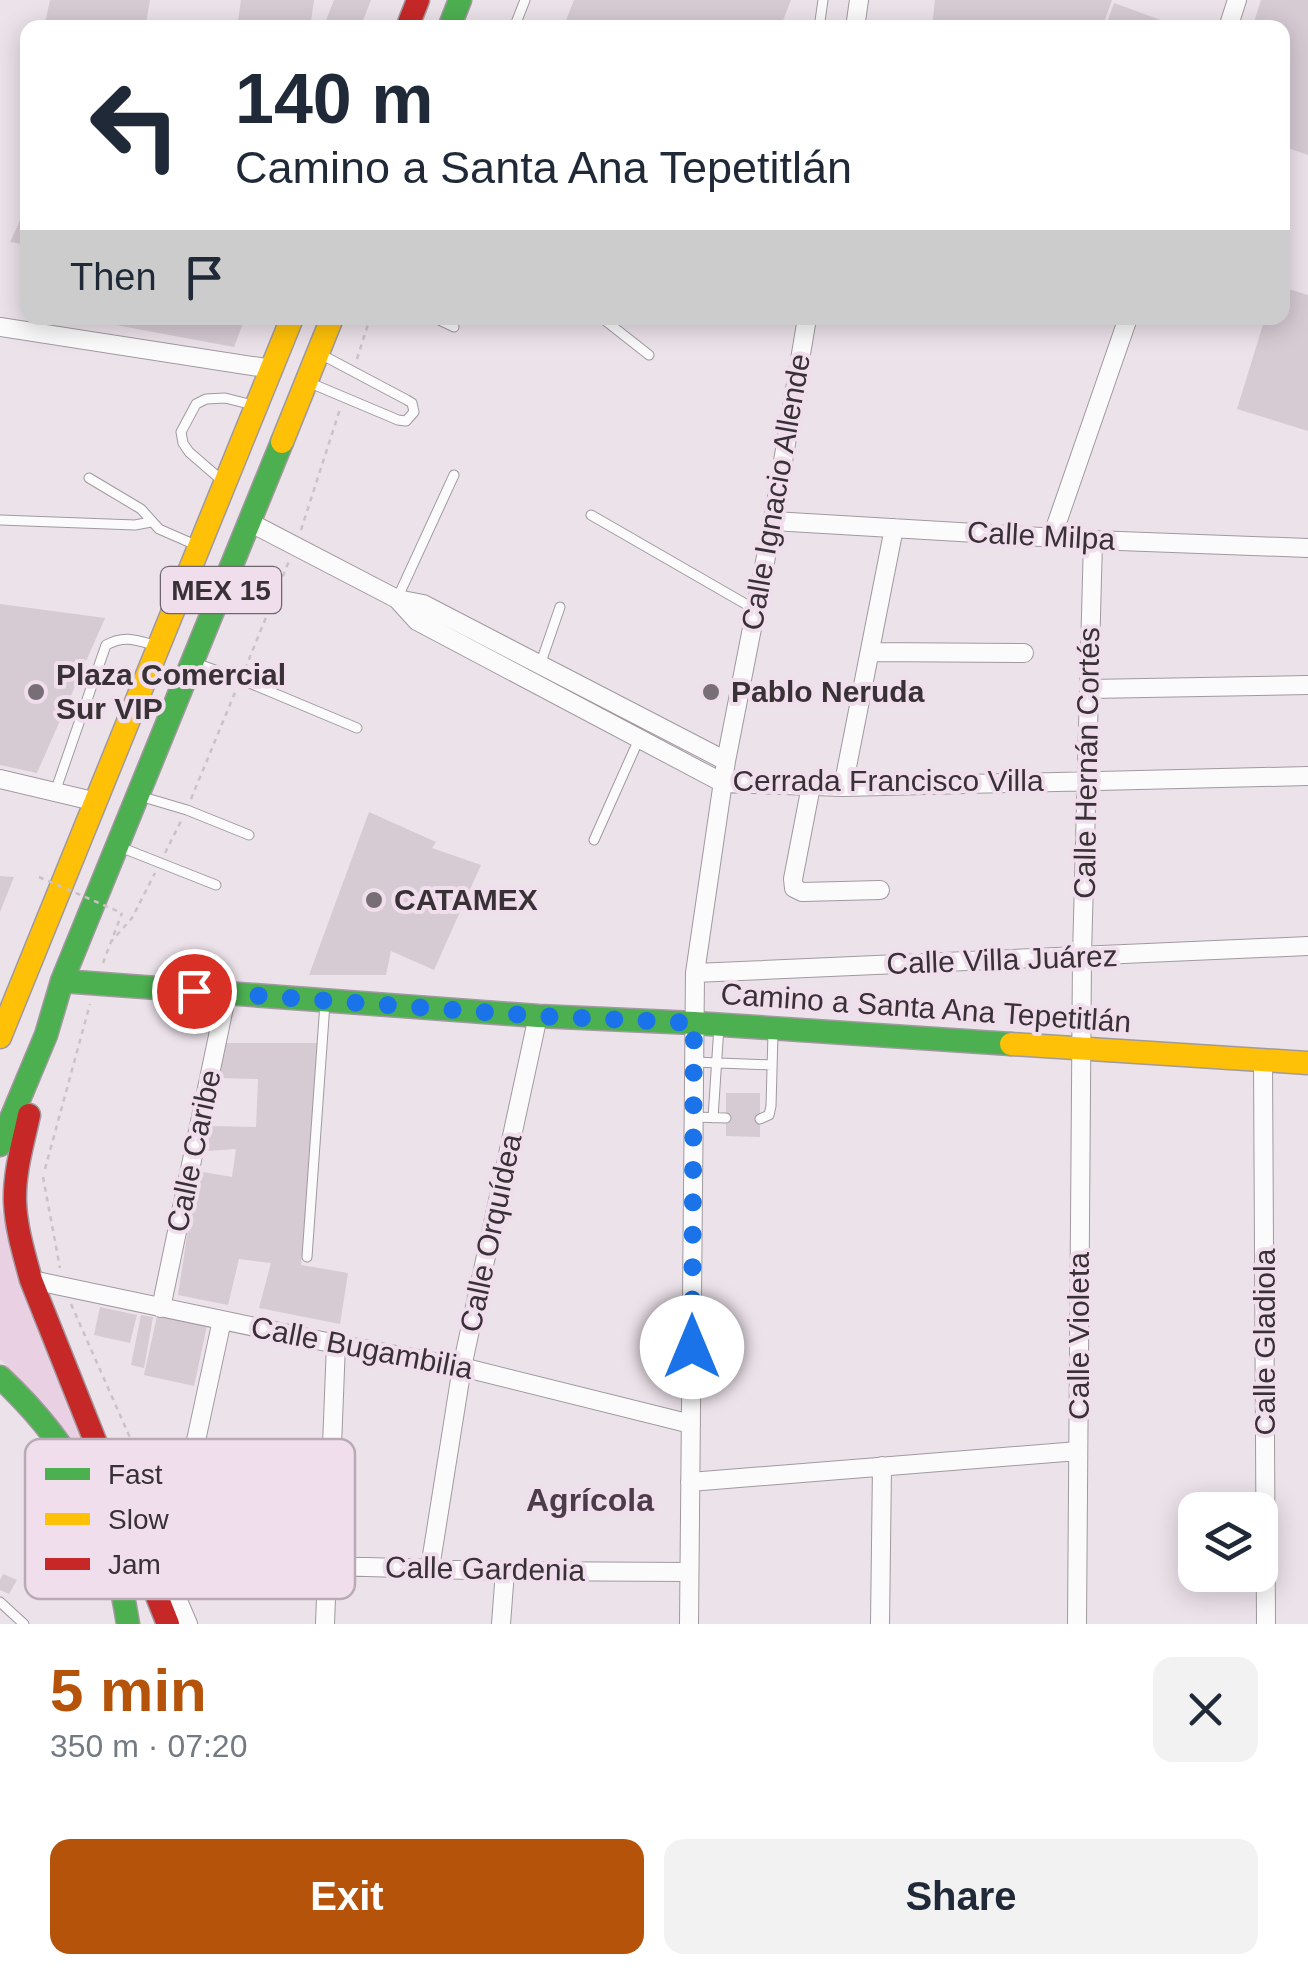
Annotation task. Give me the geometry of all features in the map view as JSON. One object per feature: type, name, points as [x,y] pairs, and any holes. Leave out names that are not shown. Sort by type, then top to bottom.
[{"type":"main road","name":"MEX 15","points":[[0,1038],[289,325]]},
{"type":"main road","name":"MEX 15","points":[[0,1144],[329,325]]},
{"type":"main road","name":"Camino a Santa Ana Tepetitlán","points":[[62,982],[538,1016],[1308,1063]]},
{"type":"main road","points":[[46,1036],[18,1165],[15,1200],[31,1280],[95,1439]]},
{"type":"main road","points":[[0,1377],[59,1439]]},
{"type":"main road","points":[[124,1599],[128,1624]]},
{"type":"main road","points":[[158,1599],[168,1624]]},
{"type":"street","name":"Calle Ignacio Allende","points":[[689,1624],[695,973],[726,761],[773,522],[806,325]]},
{"type":"street","points":[[1052,537],[1126,325]]},
{"type":"street","points":[[0,327],[272,369]]},
{"type":"street","name":"Cerrada Francisco Villa","points":[[249,522],[397,599],[423,604],[726,761]]},
{"type":"street","name":"Calle Milpa","points":[[773,522],[1308,548]]},
{"type":"street","points":[[843,787],[894,528]]},
{"type":"street","name":"Calle Hernán Cortés","points":[[1081,1047],[1092,540]]},
{"type":"street","name":"Cerrada Francisco Villa","points":[[397,599],[417,621],[723,783],[843,787],[1308,776]]},
{"type":"street","points":[[870,652],[1024,653]]},
{"type":"street","points":[[1090,688],[1308,685]]},
{"type":"street","points":[[0,779],[96,802]]},
{"type":"street","points":[[811,786],[794,888],[802,892],[880,890]]},
{"type":"street","name":"Calle Villa Juárez","points":[[695,973],[1308,946]]},
{"type":"street","name":"Calle Caribe","points":[[161,1308],[227,994]]},
{"type":"street","name":"Calle Orquídea","points":[[430,1568],[462,1367],[538,1016]]},
{"type":"street","name":"Calle Violeta","points":[[1077,1624],[1081,1047]]},
{"type":"street","name":"Calle Gladiola","points":[[1264,1060],[1266,1624]]},
{"type":"street","name":"Calle Bugambilia","points":[[31,1280],[462,1367],[691,1424]]},
{"type":"street","points":[[194,1439],[222,1320]]},
{"type":"street","points":[[332,1439],[336,1344]]},
{"type":"street","points":[[690,1482],[1078,1450]]},
{"type":"street","points":[[880,1624],[882,1466]]},
{"type":"street","name":"Calle Gardenia","points":[[355,1565],[690,1572]]},
{"type":"street","points":[[501,1624],[505,1571]]},
{"type":"street","points":[[179,1599],[188,1624]]},
{"type":"street","points":[[325,1624],[326,1599]]},
{"type":"lane","points":[[450,325],[454,327]]},
{"type":"lane","points":[[611,325],[649,354]]},
{"type":"lane","points":[[306,381],[398,420],[406,421],[414,412],[412,402],[317,353]]},
{"type":"lane","points":[[226,483],[189,452],[181,432],[196,404],[206,398],[257,406]]},
{"type":"lane","points":[[397,599],[454,475]]},
{"type":"lane","points":[[89,478],[142,509],[160,529],[200,547]]},
{"type":"lane","points":[[591,514],[756,610]]},
{"type":"lane","points":[[0,520],[134,525],[151,522]]},
{"type":"lane","points":[[540,665],[560,608]]},
{"type":"lane","points":[[55,792],[106,645],[129,638],[160,647]]},
{"type":"lane","points":[[192,662],[357,728]]},
{"type":"lane","points":[[594,840],[640,739]]},
{"type":"lane","points":[[138,795],[249,835]]},
{"type":"lane","points":[[118,846],[216,885]]},
{"type":"lane","points":[[307,1257],[325,1001]]},
{"type":"lane","points":[[713,1118],[719,1025]]},
{"type":"lane","points":[[760,1119],[769,1116],[771,1106],[773,1030]]},
{"type":"lane","points":[[694,1062],[772,1065]]},
{"type":"lane","points":[[693,1118],[726,1118]]},
{"type":"lane","points":[[1,1603],[24,1624]]},
{"type":"path","points":[[353,371],[368,325]]},
{"type":"path","points":[[39,877],[122,913],[110,943],[132,918],[186,810],[296,546],[344,398]]},
{"type":"path","points":[[96,985],[43,1176],[63,1287],[131,1439]]},
{"type":"shaded area","points":[[0,1208],[82,1439],[72,1439],[0,1359]]},
{"type":"building","points":[[50,0],[150,0],[146,20],[46,20]]},
{"type":"building","points":[[241,0],[314,0],[311,20],[238,20]]},
{"type":"building","points":[[334,0],[371,0],[363,20],[326,20]]},
{"type":"building","points":[[574,0],[791,0],[783,20],[566,20]]},
{"type":"building","points":[[935,0],[1112,0],[1105,20],[933,20]]},
{"type":"building","points":[[1261,0],[1308,0],[1308,155],[1290,149],[1290,20],[1255,20]]},
{"type":"building","points":[[1114,3],[1161,20],[1108,20]]},
{"type":"building","points":[[20,220],[20,244],[10,242]]},
{"type":"building","points":[[1290,289],[1308,295],[1308,431],[1237,409],[1263,325],[1290,325]]},
{"type":"building","points":[[115,325],[242,325],[234,347]]},
{"type":"building","name":"Plaza Comercial Sur VIP","points":[[0,604],[105,618],[37,773],[0,765]]},
{"type":"building","name":"CATAMEX","points":[[369,812],[436,842],[432,848],[481,865],[434,970],[391,951],[386,975],[309,975]]},
{"type":"building","points":[[0,876],[14,877],[0,912]]},
{"type":"building","points":[[224,1043],[319,1043],[301,1265],[348,1273],[340,1324],[259,1308],[271,1263],[239,1259],[228,1305],[178,1295],[197,1171],[232,1177],[236,1149],[207,1151],[211,1126],[256,1127],[258,1079],[218,1078]]},
{"type":"building","points":[[726,1093],[760,1093],[760,1137],[726,1136]]},
{"type":"building","points":[[100,1307],[137,1315],[130,1343],[94,1335]]},
{"type":"building","points":[[141,1315],[153,1317],[144,1368],[131,1365]]},
{"type":"building","points":[[157,1316],[207,1326],[194,1386],[144,1375]]},
{"type":"building","points":[[3,1574],[17,1580],[9,1594],[0,1590]]},
{"type":"traffic: fast","points":[[452,20],[460,0]]},
{"type":"traffic: fast","points":[[0,1145],[46,1035],[62,981],[282,442]]},
{"type":"traffic: fast","points":[[62,981],[538,1016],[1011,1044]]},
{"type":"traffic: fast","points":[[0,1377],[56,1439]]},
{"type":"traffic: fast","points":[[123,1599],[128,1624]]},
{"type":"traffic: slow","points":[[0,1037],[289,325]]},
{"type":"traffic: slow","points":[[282,442],[329,325]]},
{"type":"traffic: slow","points":[[1011,1044],[1308,1063]]},
{"type":"traffic: jam","points":[[410,20],[418,0]]},
{"type":"traffic: jam","points":[[29,1115],[17,1169],[15,1202],[19,1231],[31,1280],[94,1439]]},
{"type":"traffic: jam","points":[[158,1599],[168,1624]]},
{"type":"place","name":"Plaza Comercial Sur VIP","points":[[36,692]]},
{"type":"place","name":"Pablo Neruda","points":[[711,692]]},
{"type":"place","name":"CATAMEX","points":[[374,900]]},
{"type":"district","name":"Agrícola","points":[[590,1500]]},
{"type":"route","points":[[194,991],[694,1023],[692,1347]]}]
